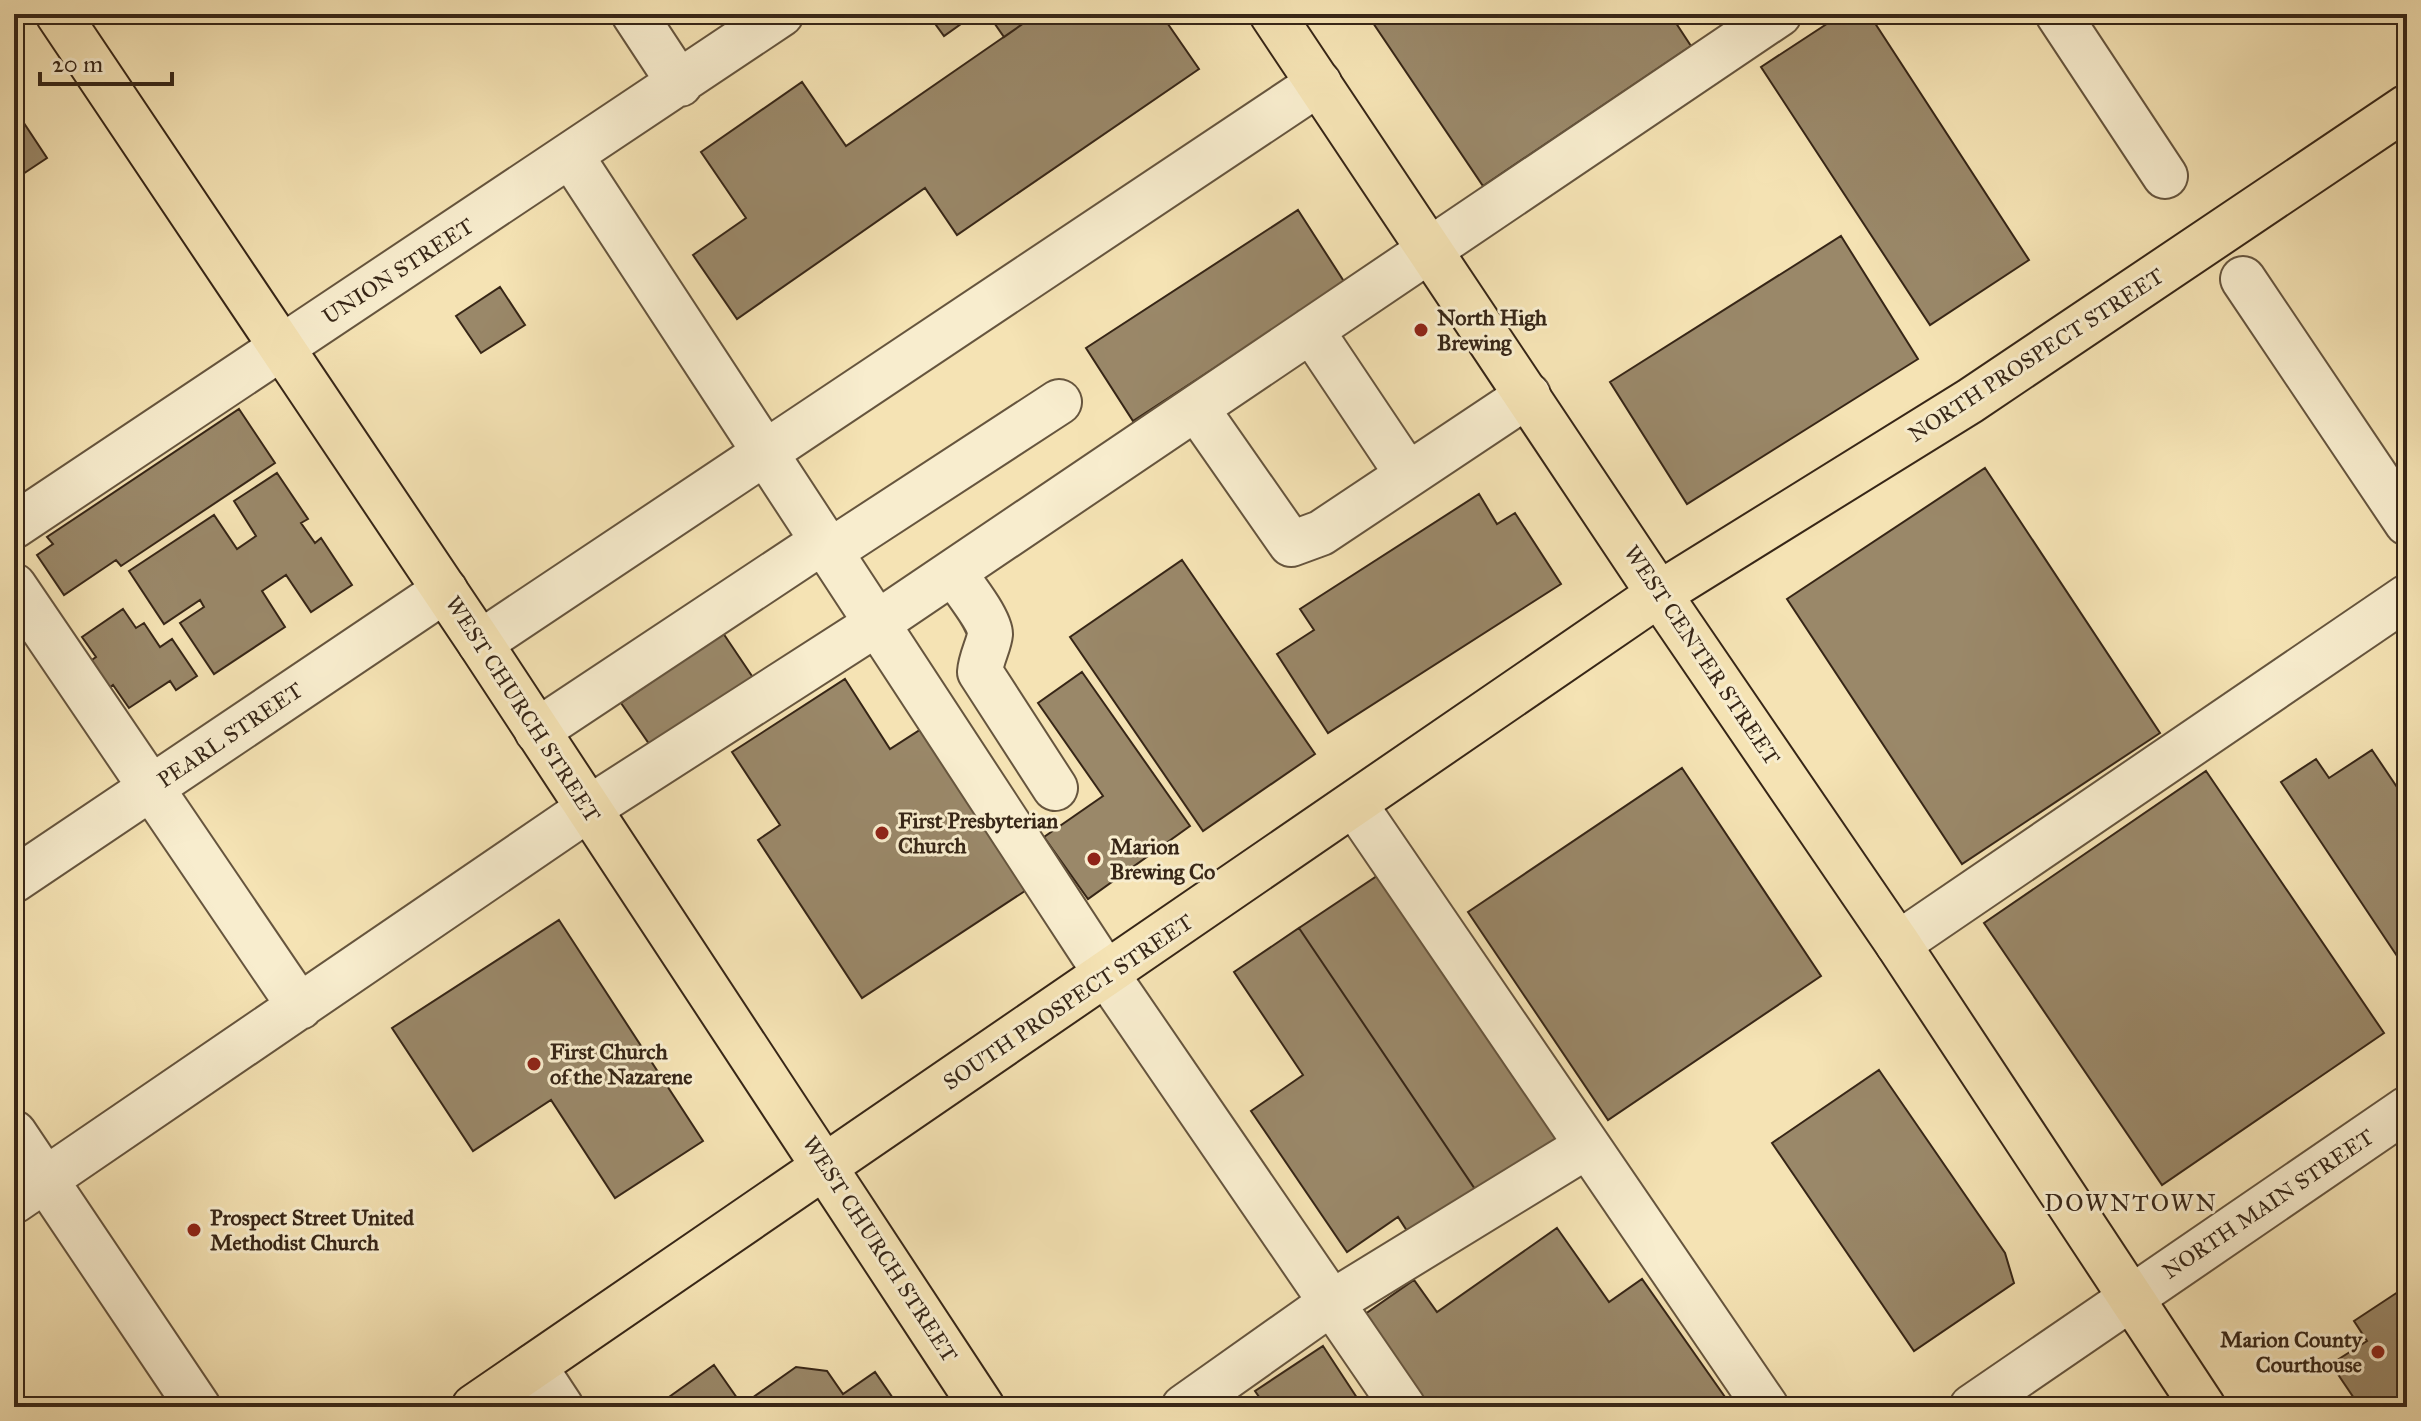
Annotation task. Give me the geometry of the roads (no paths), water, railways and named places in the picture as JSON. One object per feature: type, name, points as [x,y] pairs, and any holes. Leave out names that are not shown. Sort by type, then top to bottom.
[{"type":"main road","name":"WEST CHURCH STREET","points":[[58,14],[445,590],[982,1407]]},
{"type":"main road","name":"WEST CENTER STREET","points":[[1272,14],[1659,594],[1898,944],[2128,1298],[2203,1407]]},
{"type":"main road","name":"NORTH PROSPECT STREET","points":[[1659,594],[1970,401],[2407,107]]},
{"type":"main road","name":"SOUTH PROSPECT STREET","points":[[474,1407],[1659,594]]},
{"type":"street","points":[[634,14],[680,84]]},
{"type":"street","name":"UNION STREET","points":[[14,526],[781,14]]},
{"type":"street","points":[[30,1190],[588,809],[876,624],[1779,14]]},
{"type":"street","points":[[2058,14],[2165,176]]},
{"type":"street","points":[[480,643],[1319,83]]},
{"type":"street","points":[[571,156],[1107,975],[1403,1407]]},
{"type":"street","points":[[2243,279],[2407,523]]},
{"type":"street","points":[[1311,330],[1408,475]]},
{"type":"street","points":[[1196,408],[1291,544],[1321,533],[1528,395]]},
{"type":"street","points":[[537,731],[1059,402]]},
{"type":"street","points":[[953,572],[988,626],[990,637],[981,654],[980,672],[1055,788]]},
{"type":"street","points":[[14,586],[300,1007]]},
{"type":"street","name":"PEARL STREET","points":[[14,880],[445,590]]},
{"type":"street","points":[[1898,944],[2407,597]]},
{"type":"street","points":[[1355,805],[1766,1407]]},
{"type":"street","name":"NORTH MAIN STREET","points":[[1972,1407],[2407,1109]]},
{"type":"street","points":[[14,1133],[30,1190],[198,1407]]},
{"type":"street","points":[[1184,1407],[1331,1303],[1587,1146]]},
{"type":"street","points":[[534,1366],[561,1407]]},
{"type":"place","name":"North High Brewing","points":[[1421,330]]},
{"type":"place","name":"First Presbyterian Church","points":[[882,833]]},
{"type":"place","name":"Marion Brewing Co","points":[[1094,859]]},
{"type":"place","name":"First Church of the Nazarene","points":[[534,1064]]},
{"type":"place","name":"Prospect Street United Methodist Church","points":[[194,1230]]},
{"type":"place","name":"Marion County Courthouse","points":[[2378,1352]]},
{"type":"district","name":"DOWNTOWN","points":[[2131,1203]]}]
